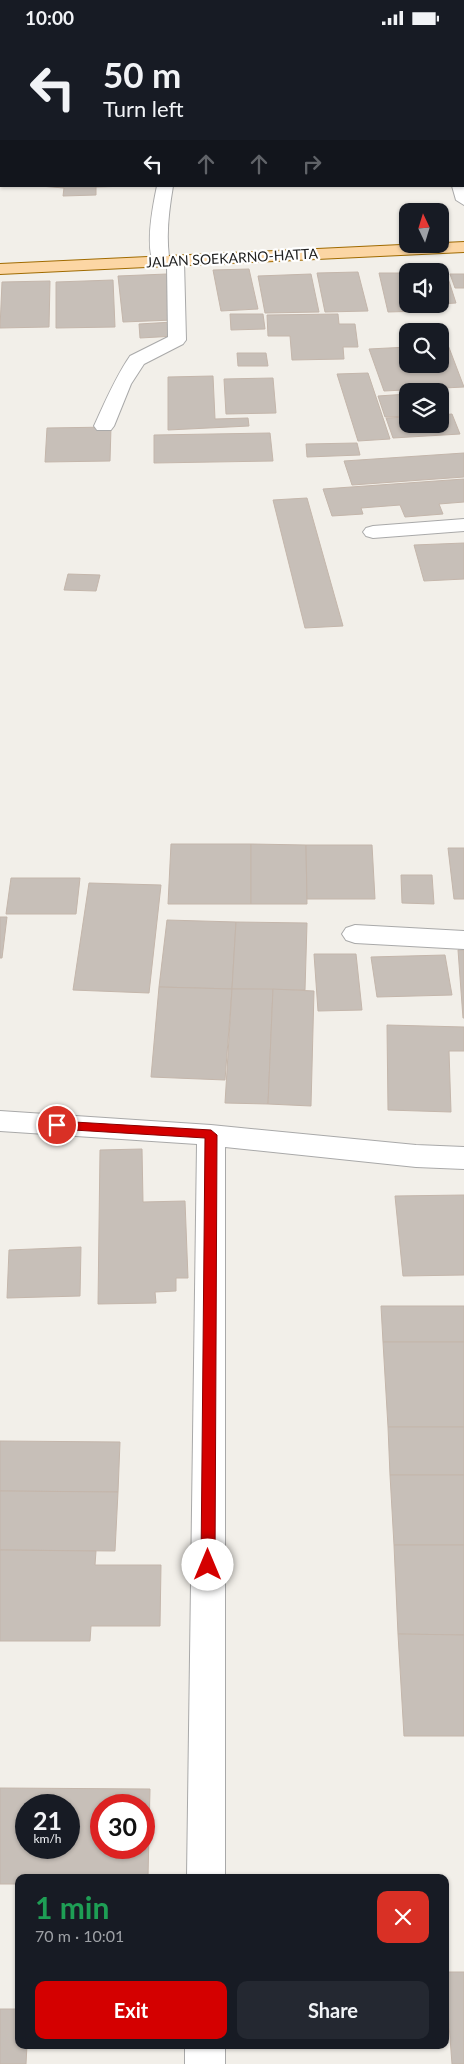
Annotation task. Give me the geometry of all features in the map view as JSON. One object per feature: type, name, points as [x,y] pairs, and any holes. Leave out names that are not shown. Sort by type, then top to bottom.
[{"type":"main road","name":"JALAN SOEKARNO-HATTA","points":[[0,269],[464,247]]},
{"type":"street","points":[[104,426],[122,383],[137,360],[177,340],[168,261],[158,244],[159,217],[164,187]]},
{"type":"street","points":[[373,532],[464,525]]},
{"type":"street","points":[[355,934],[464,940]]},
{"type":"street","points":[[0,1121],[211,1135],[416,1156],[464,1158]]},
{"type":"street","points":[[206,1874],[211,1135]]},
{"type":"street","points":[[205,2049],[205,2064]]},
{"type":"building","points":[[52,187],[96,187],[96,195],[63,196],[64,188]]},
{"type":"building","points":[[249,269],[258,309],[221,311],[213,270]]},
{"type":"building","points":[[358,272],[368,311],[325,312],[317,273]]},
{"type":"building","points":[[379,273],[399,273],[399,312],[388,312]]},
{"type":"building","points":[[167,274],[173,320],[123,322],[118,276]]},
{"type":"building","points":[[311,274],[319,312],[265,313],[258,276]]},
{"type":"building","points":[[450,274],[464,274],[464,288],[455,288]]},
{"type":"building","points":[[113,280],[115,327],[56,328],[56,282]]},
{"type":"building","points":[[50,281],[49,327],[0,328],[2,282]]},
{"type":"building","points":[[449,281],[456,303],[449,303]]},
{"type":"building","points":[[230,314],[263,314],[265,329],[231,330]]},
{"type":"building","points":[[338,314],[339,324],[355,324],[358,347],[343,347],[344,359],[292,360],[290,336],[268,336],[267,315]]},
{"type":"building","points":[[173,322],[176,336],[140,338],[139,324]]},
{"type":"building","points":[[399,347],[399,373],[449,373],[449,348],[464,387],[449,388],[449,383],[399,383],[399,390],[384,391],[369,349]]},
{"type":"building","points":[[237,353],[266,353],[268,366],[238,366]]},
{"type":"building","points":[[368,373],[390,439],[358,441],[337,374]]},
{"type":"building","points":[[213,376],[215,419],[248,418],[249,426],[168,430],[168,377]]},
{"type":"building","points":[[273,378],[276,413],[226,414],[224,379]]},
{"type":"building","points":[[399,395],[399,416],[385,417],[378,396]]},
{"type":"building","points":[[449,414],[452,414],[460,434],[393,438],[386,418],[399,417],[399,433],[449,433]]},
{"type":"building","points":[[111,427],[110,461],[45,462],[47,428]]},
{"type":"building","points":[[270,433],[273,461],[154,463],[154,435]]},
{"type":"building","points":[[357,443],[360,455],[307,457],[306,444]]},
{"type":"building","points":[[464,453],[464,477],[352,485],[344,461]]},
{"type":"building","points":[[464,479],[464,502],[439,504],[443,514],[405,517],[400,505],[361,508],[363,514],[332,516],[323,489]]},
{"type":"building","points":[[307,498],[343,626],[305,628],[273,500]]},
{"type":"building","points":[[464,543],[464,579],[424,581],[414,545]]},
{"type":"building","points":[[68,574],[100,575],[96,591],[64,590]]},
{"type":"building","points":[[171,844],[251,844],[251,904],[168,904]]},
{"type":"building","points":[[251,844],[306,845],[307,904],[251,904]]},
{"type":"building","points":[[306,845],[372,845],[375,899],[307,899]]},
{"type":"building","points":[[448,848],[464,848],[464,899],[454,899]]},
{"type":"building","points":[[401,875],[432,875],[434,904],[402,903]]},
{"type":"building","points":[[11,878],[80,878],[76,914],[6,914]]},
{"type":"building","points":[[89,883],[161,885],[149,993],[73,990]]},
{"type":"building","points":[[0,917],[7,917],[2,958],[0,958]]},
{"type":"building","points":[[167,920],[236,922],[232,989],[159,987]]},
{"type":"building","points":[[236,922],[307,923],[305,990],[232,989]]},
{"type":"building","points":[[458,950],[464,950],[464,1018],[463,1018]]},
{"type":"building","points":[[314,954],[356,954],[362,1010],[318,1011]]},
{"type":"building","points":[[445,955],[452,995],[377,997],[371,957]]},
{"type":"building","points":[[159,987],[232,989],[225,1080],[151,1077]]},
{"type":"building","points":[[232,989],[273,989],[268,1104],[225,1103]]},
{"type":"building","points":[[273,989],[314,991],[311,1106],[268,1104]]},
{"type":"building","points":[[387,1025],[464,1027],[464,1051],[449,1051],[451,1112],[388,1110]]},
{"type":"building","points":[[142,1149],[143,1202],[185,1201],[188,1278],[176,1278],[176,1291],[155,1292],[156,1303],[98,1304],[100,1150]]},
{"type":"building","points":[[464,1195],[464,1275],[403,1276],[395,1196]]},
{"type":"building","points":[[81,1247],[80,1296],[7,1298],[9,1250]]},
{"type":"building","points":[[381,1306],[464,1306],[464,1342],[383,1342]]},
{"type":"building","points":[[383,1342],[464,1342],[464,1427],[388,1427]]},
{"type":"building","points":[[388,1427],[464,1427],[464,1475],[390,1475]]},
{"type":"building","points":[[0,1441],[120,1442],[118,1492],[0,1491]]},
{"type":"building","points":[[390,1475],[464,1475],[464,1545],[394,1545]]},
{"type":"building","points":[[0,1491],[118,1492],[115,1551],[0,1550]]},
{"type":"building","points":[[394,1545],[464,1545],[464,1635],[398,1634]]},
{"type":"building","points":[[0,1550],[96,1551],[95,1565],[161,1565],[160,1626],[91,1626],[90,1641],[0,1641]]},
{"type":"building","points":[[398,1634],[464,1635],[464,1736],[404,1736]]},
{"type":"building","points":[[0,1788],[150,1789],[150,1794],[90,1794],[90,1859],[148,1859],[148,1874],[15,1874],[15,1884],[0,1884]]},
{"type":"building","points":[[449,1972],[464,1972],[464,2064],[452,2064],[449,2025]]},
{"type":"building","points":[[0,2009],[15,2009],[15,2049],[27,2049],[26,2064],[0,2064]]},
{"type":"route","points":[[57,1125],[211,1135],[208,1565]]}]
